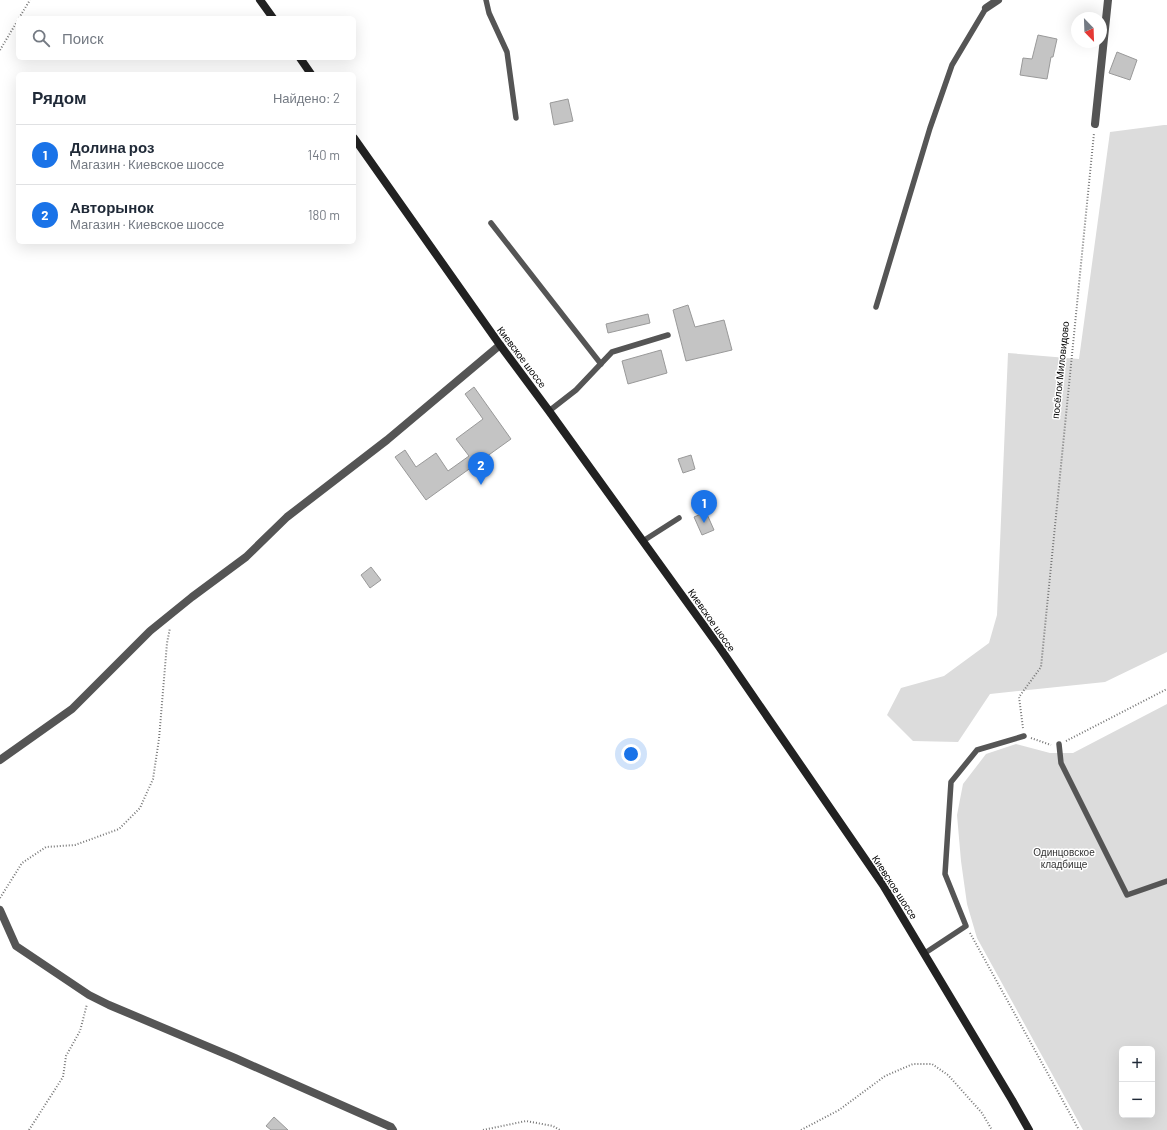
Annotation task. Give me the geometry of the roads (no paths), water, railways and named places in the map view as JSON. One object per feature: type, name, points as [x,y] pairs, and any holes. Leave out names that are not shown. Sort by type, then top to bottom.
[{"type":"main road","points":[[260,0],[272,16]]},
{"type":"main road","points":[[301,60],[310,72]]},
{"type":"main road","name":"Киевское шоссе","points":[[356,141],[500,345],[720,648],[874,872],[925,953],[1008,1093],[1028,1130]]},
{"type":"street","points":[[986,8],[998,0]]},
{"type":"street","points":[[1095,124],[1108,0]]},
{"type":"street","points":[[0,760],[72,708],[102,681],[150,631],[192,597],[246,557],[287,517],[387,440],[500,345]]},
{"type":"street","points":[[0,910],[16,946],[89,995],[391,1127],[393,1130]]},
{"type":"lane","points":[[486,0],[506,52],[516,118]]},
{"type":"lane","points":[[876,307],[930,128],[952,65],[986,8]]},
{"type":"lane","points":[[491,223],[600,364]]},
{"type":"lane","points":[[549,411],[576,390],[612,352],[668,335]]},
{"type":"lane","points":[[643,541],[678,518]]},
{"type":"lane","points":[[925,953],[966,926],[945,874],[951,782],[977,750],[1024,736]]},
{"type":"lane","points":[[1059,744],[1061,763],[1127,895],[1167,881]]},
{"type":"place","name":"Авторынок","points":[[481,485]]},
{"type":"place","name":"Долина роз","points":[[704,523]]},
{"type":"park label","name":"Одинцовское кладбище","points":[[1064,858]]}]
